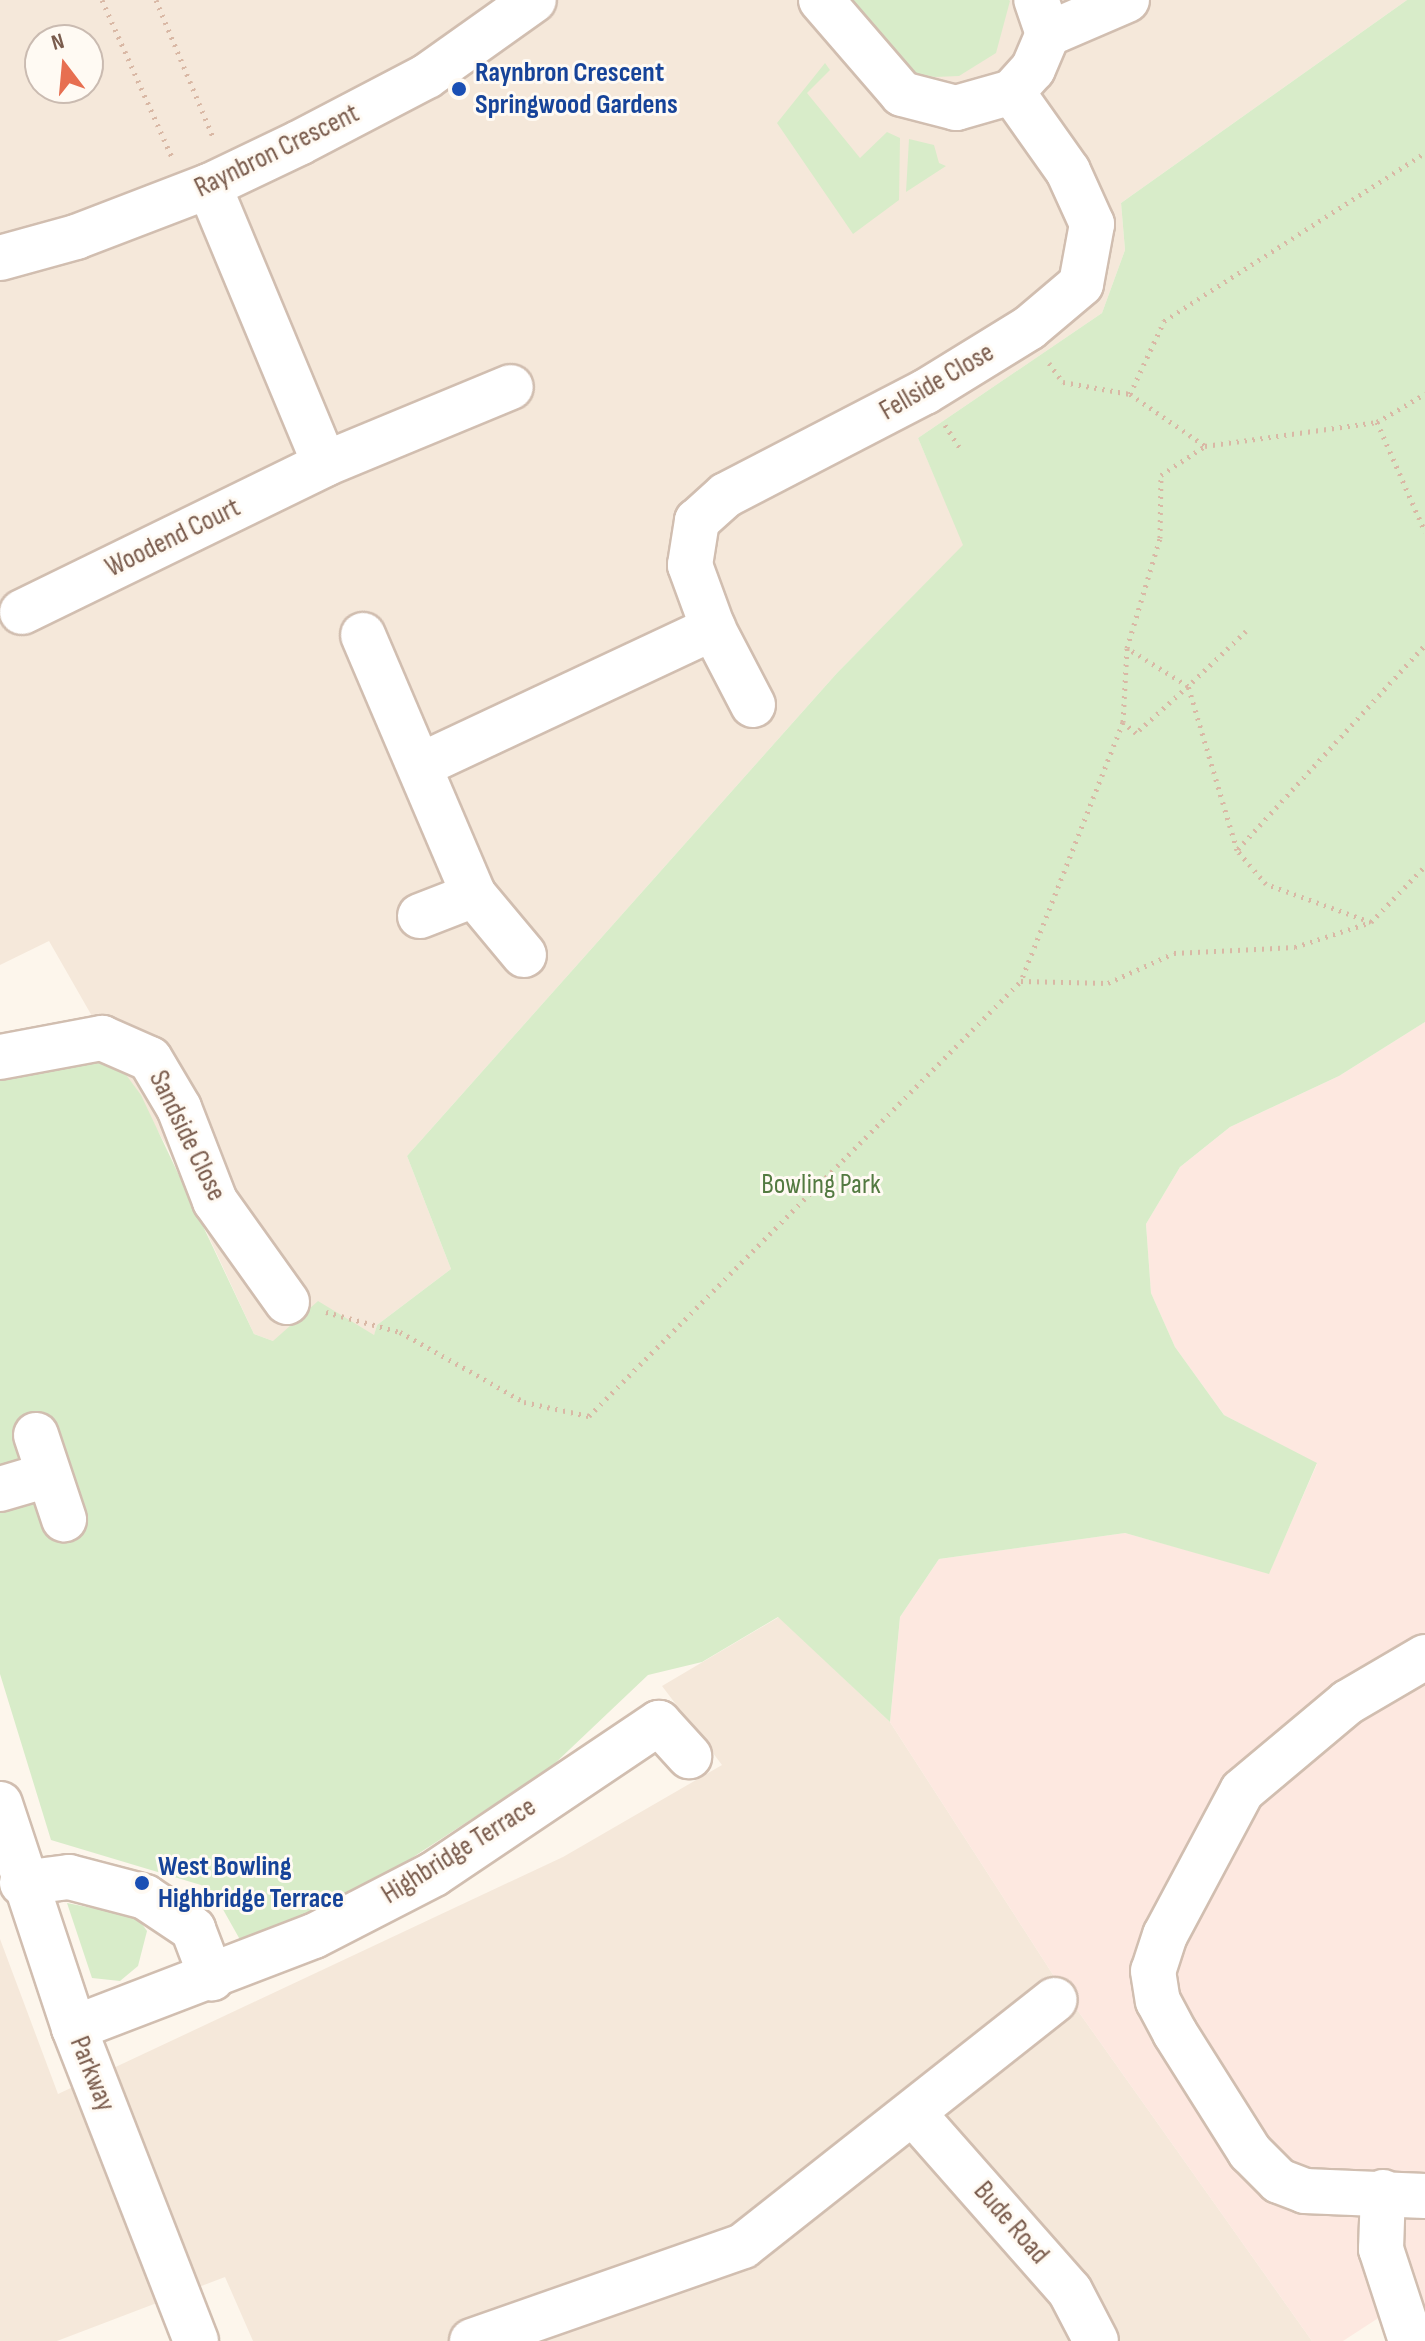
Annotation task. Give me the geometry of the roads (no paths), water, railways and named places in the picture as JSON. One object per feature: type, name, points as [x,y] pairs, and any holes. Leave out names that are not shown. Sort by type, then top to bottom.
[{"type":"street","name":"Raynbron Crescent","points":[[0,258],[76,237],[209,185],[427,76],[534,0]]},
{"type":"street","points":[[821,0],[902,94],[956,108],[1012,92],[1033,69],[1042,17],[1127,0]]},
{"type":"street","name":"Fellside Close","points":[[759,693],[713,628],[690,565],[697,521],[726,495],[938,384],[1029,328],[1081,284],[1092,224],[1068,171],[1012,92]]},
{"type":"street","points":[[209,185],[325,464]]},
{"type":"street","name":"Woodend Court","points":[[21,608],[325,464],[511,387]]},
{"type":"street","points":[[421,765],[713,628]]},
{"type":"street","points":[[363,635],[474,895],[524,955]]},
{"type":"street","points":[[420,916],[474,895]]},
{"type":"street","name":"Sandside Close","points":[[0,1057],[102,1038],[150,1059],[179,1108],[215,1201],[287,1302]]},
{"type":"street","points":[[0,1489],[42,1455],[64,1519]]},
{"type":"street","points":[[1411,2341],[1381,2249],[1404,2194],[1305,2191],[1279,2181],[1250,2152],[1175,2033],[1158,2001],[1153,1971],[1178,1908],[1242,1791],[1348,1702],[1425,1657]]},
{"type":"street","name":"Highbridge Terrace","points":[[74,2028],[212,1979],[314,1936],[434,1874],[659,1723],[689,1756]]},
{"type":"street","name":"Parkway","points":[[0,1804],[22,1883],[74,2028],[196,2341]]},
{"type":"street","points":[[22,1883],[69,1877],[145,1897],[193,1929],[212,1979]]},
{"type":"street","points":[[472,2341],[743,2246],[1054,2000]]},
{"type":"street","name":"Bude Road","points":[[913,2113],[1070,2291],[1096,2341]]},
{"type":"place","name":"Raynbron Crescent Springwood Gardens","points":[[459,89]]},
{"type":"place","name":"West Bowling Highbridge Terrace","points":[[142,1883]]},
{"type":"park label","name":"Bowling Park","points":[[821,1185]]}]
